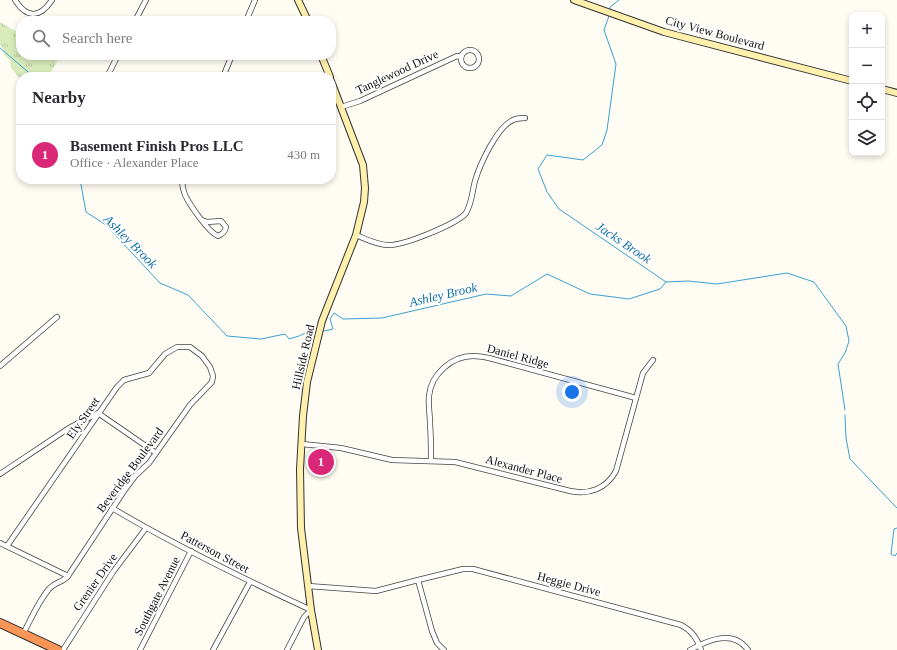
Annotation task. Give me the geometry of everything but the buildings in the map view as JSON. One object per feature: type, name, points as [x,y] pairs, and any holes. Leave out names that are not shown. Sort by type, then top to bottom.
[{"type":"highway","points":[[0,623],[58,650]]},
{"type":"street","points":[[15,0],[23,10],[34,14],[44,11],[52,0]]},
{"type":"street","points":[[138,16],[146,0]]},
{"type":"street","points":[[248,16],[255,0]]},
{"type":"street","points":[[298,0],[306,16]]},
{"type":"street","name":"City View Boulevard","points":[[574,0],[664,32],[849,80]]},
{"type":"street","name":"Tanglewood Drive","points":[[467,50],[473,51],[478,54],[479,60],[477,66],[468,69],[463,66],[461,57],[467,50]]},
{"type":"street","name":"Tanglewood Drive","points":[[341,107],[360,101],[457,56],[461,57]]},
{"type":"street","points":[[110,72],[116,60]]},
{"type":"street","points":[[225,72],[230,60]]},
{"type":"street","points":[[323,60],[328,72]]},
{"type":"street","points":[[885,90],[897,93]]},
{"type":"street","name":"Hillside Road","points":[[318,650],[308,586],[299,492],[303,416],[307,382],[322,321],[356,235],[365,196],[365,175],[363,166],[336,94]]},
{"type":"street","points":[[356,235],[378,244],[392,245],[408,242],[458,220],[463,216],[469,207],[475,181],[482,162],[490,147],[508,123],[514,120],[526,118]]},
{"type":"street","points":[[183,184],[185,195],[202,220],[213,234],[218,236],[222,235],[225,231],[226,227],[221,221],[207,222],[202,220]]},
{"type":"street","points":[[0,366],[57,317]]},
{"type":"street","name":"Ely Street","points":[[7,546],[98,413],[124,380],[149,373],[165,354],[177,347],[190,347],[202,356]]},
{"type":"street","name":"Beveridge Boulevard","points":[[24,634],[49,588],[68,576],[131,481],[156,453],[190,405],[212,382],[212,370],[202,356]]},
{"type":"street","name":"Daniel Ridge","points":[[431,461],[428,402],[431,386],[443,369],[451,362],[462,358],[473,356],[489,358],[636,398]]},
{"type":"street","name":"Alexander Place","points":[[302,444],[341,448],[392,460],[450,461],[586,493],[607,483],[616,471],[644,371],[653,360]]},
{"type":"street","points":[[0,474],[69,428],[98,413],[156,453]]},
{"type":"street","name":"Patterson Street","points":[[112,508],[146,528],[250,582],[311,610]]},
{"type":"street","name":"Grenier Drive","points":[[63,650],[106,582],[146,528]]},
{"type":"street","points":[[0,543],[68,576]]},
{"type":"street","name":"Southgate Avenue","points":[[140,650],[192,551]]},
{"type":"street","name":"Heggie Drive","points":[[308,586],[376,591],[463,569],[473,569],[681,625],[688,628],[700,648]]},
{"type":"street","points":[[418,580],[432,631],[437,644],[444,650]]},
{"type":"street","points":[[213,650],[250,582]]},
{"type":"street","points":[[286,650],[304,617],[311,610]]},
{"type":"street","points":[[690,650],[700,648],[714,639],[728,638],[740,642],[748,650]]},
{"type":"green space","points":[[0,22],[16,31],[16,60],[58,60],[51,72],[16,72],[16,74],[11,68],[10,61],[4,54],[3,48],[0,45]]},
{"type":"waterway","name":"Jacks Brook","points":[[610,11],[610,7],[619,0]]},
{"type":"waterway","name":"Jacks Brook","points":[[609,16],[604,30],[616,64],[607,130],[602,145],[583,160],[547,155],[538,169],[547,192],[559,209],[666,282],[688,281],[717,284],[787,273],[814,282],[846,326],[849,341],[845,353],[838,364],[845,410]]},
{"type":"waterway","name":"Ashley Brook","points":[[0,48],[28,72]]},
{"type":"waterway","name":"Ashley Brook","points":[[81,184],[86,212],[106,225],[160,283],[188,295],[227,336],[261,339],[285,334],[289,339],[316,328]]},
{"type":"waterway","name":"Ashley Brook","points":[[324,331],[333,329],[330,319],[334,313],[343,319],[382,318],[486,294],[511,296],[547,274],[590,294],[629,299],[660,289],[666,282]]},
{"type":"waterway","name":"Jacks Brook","points":[[845,415],[846,438],[850,459],[897,508]]},
{"type":"waterway","name":"Jacks Brook","points":[[897,528],[894,529],[891,554],[895,556],[897,553]]},
{"type":"place","name":"Basement Finish Pros LLC","points":[[321,462]]}]
